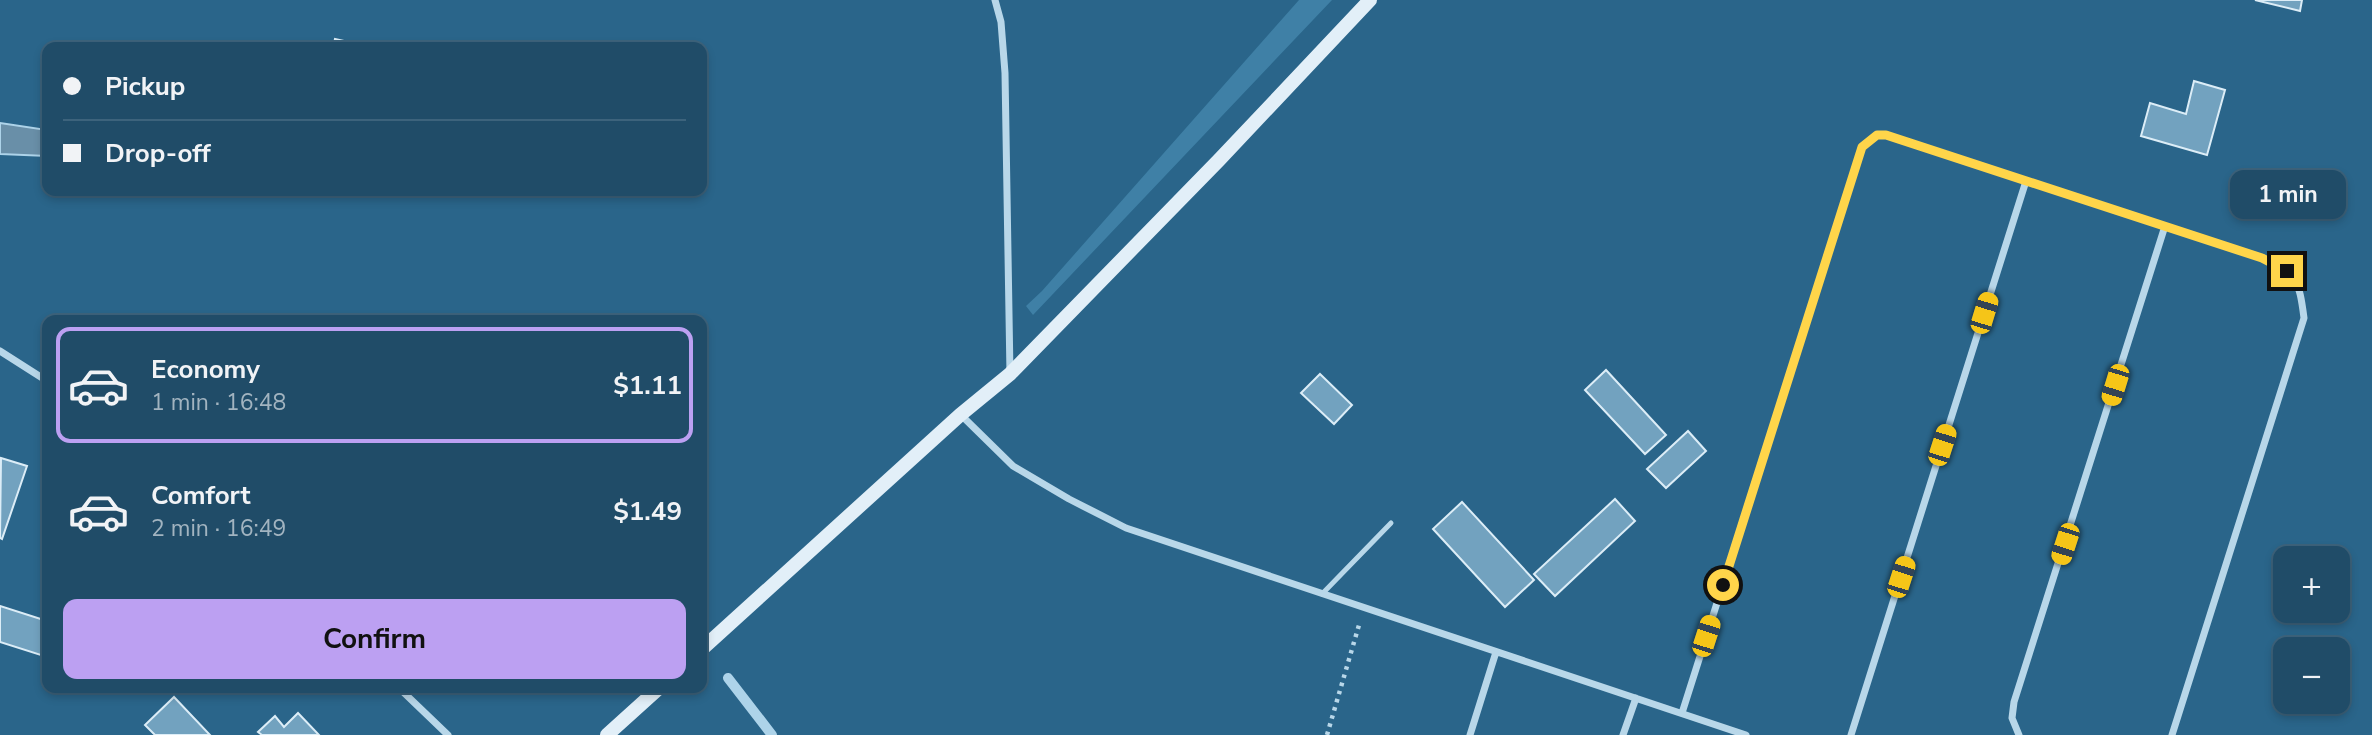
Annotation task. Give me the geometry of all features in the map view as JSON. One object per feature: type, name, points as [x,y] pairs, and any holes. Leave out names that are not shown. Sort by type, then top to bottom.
[{"type":"main road","points":[[707,644],[960,415],[1010,374],[1219,160],[1370,0]]},
{"type":"main road","points":[[607,735],[653,693]]},
{"type":"street","points":[[995,0],[1001,22],[1005,73],[1010,374]]},
{"type":"street","points":[[1682,713],[1862,147],[1877,135],[1886,135],[2262,258],[2287,271],[2301,290],[2304,318],[2172,735]]},
{"type":"street","points":[[1851,735],[2026,181]]},
{"type":"street","points":[[2019,735],[2012,718],[2014,702],[2165,226]]},
{"type":"street","points":[[0,351],[42,378]]},
{"type":"street","points":[[960,415],[1013,466],[1126,528],[1746,735]]},
{"type":"street","points":[[1470,735],[1496,652]]},
{"type":"street","points":[[404,693],[448,735]]},
{"type":"street","points":[[1623,735],[1636,698]]},
{"type":"lane","points":[[1322,594],[1391,523]]},
{"type":"path","points":[[1326,735],[1364,608]]},
{"type":"shaded area","points":[[1299,0],[1332,0],[1033,315],[1026,306]]},
{"type":"shaded area","points":[[0,123],[42,129],[42,156],[0,154]]},
{"type":"building","points":[[2255,0],[2302,0],[2300,11]]},
{"type":"building","points":[[2194,81],[2225,90],[2207,155],[2141,136],[2150,103],[2186,114]]},
{"type":"building","points":[[1606,370],[1666,435],[1645,454],[1585,390]]},
{"type":"building","points":[[1320,374],[1352,405],[1334,424],[1301,393]]},
{"type":"building","points":[[1688,431],[1706,451],[1666,488],[1647,469]]},
{"type":"building","points":[[1,458],[27,466],[2,539],[0,538]]},
{"type":"building","points":[[1615,499],[1635,521],[1555,596],[1534,574]]},
{"type":"building","points":[[1462,502],[1534,580],[1505,607],[1433,529]]},
{"type":"building","points":[[0,606],[42,619],[42,655],[0,642]]},
{"type":"building","points":[[174,697],[210,735],[155,735],[145,725]]},
{"type":"building","points":[[298,713],[319,735],[262,735],[258,732],[275,716],[284,727]]},
{"type":"waterway","points":[[728,678],[772,735]]},
{"type":"route","points":[[1723,585],[1862,147],[1877,135],[1886,135],[2262,258],[2287,271]]}]
